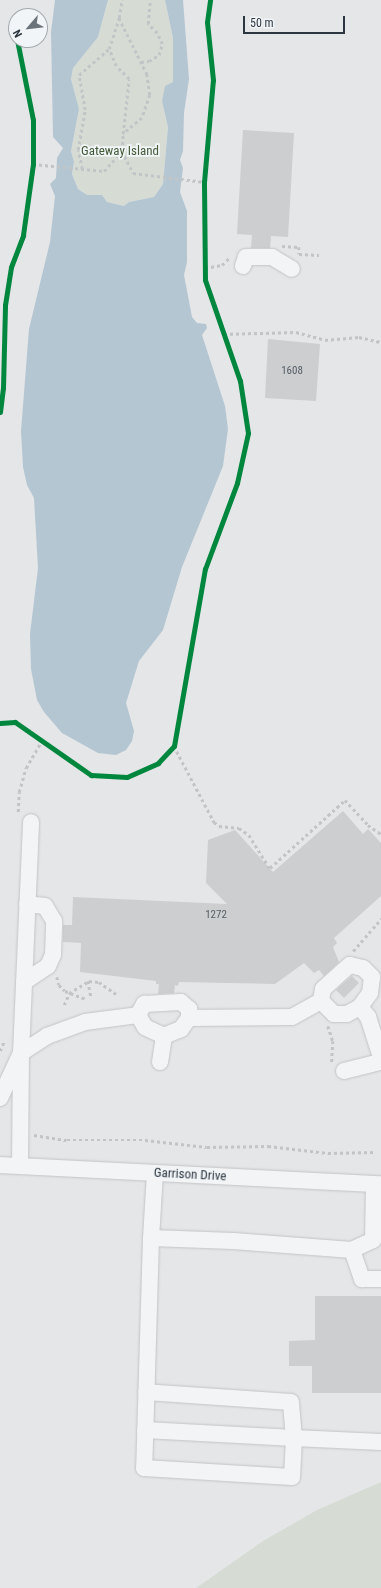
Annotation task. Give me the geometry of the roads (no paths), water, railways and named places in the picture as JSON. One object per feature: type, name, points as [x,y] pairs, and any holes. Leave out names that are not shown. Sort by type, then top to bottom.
[{"type":"street","points":[[243,266],[246,257],[272,257],[292,269]]},
{"type":"street","points":[[20,1166],[21,1053],[31,822]]},
{"type":"street","points":[[24,982],[48,966],[53,954],[54,921],[45,906],[27,904]]},
{"type":"street","points":[[350,965],[363,968],[372,977],[370,992],[360,1007],[347,1014],[334,1014],[321,1001],[323,989],[350,965]]},
{"type":"street","points":[[189,1018],[292,1017],[321,1001]]},
{"type":"street","points":[[181,1002],[189,1009],[189,1018],[181,1030],[164,1036],[145,1027],[138,1015],[144,1004],[181,1002]]},
{"type":"street","points":[[360,1007],[368,1017],[381,1057]]},
{"type":"street","points":[[0,1098],[21,1053],[47,1036],[84,1022],[138,1015]]},
{"type":"street","points":[[160,1062],[164,1036]]},
{"type":"street","points":[[338,1071],[381,1062]]},
{"type":"street","name":"Garrison Drive","points":[[0,1165],[377,1184]]},
{"type":"street","points":[[146,1392],[291,1402],[294,1438],[292,1477],[144,1468],[146,1392],[151,1238],[155,1173]]},
{"type":"street","points":[[151,1238],[233,1241],[352,1250],[377,1240],[377,1184]]},
{"type":"street","points":[[352,1250],[362,1279],[381,1279]]},
{"type":"street","points":[[145,1430],[381,1442]]},
{"type":"water","points":[[55,0],[108,0],[98,37],[73,68],[71,79],[79,109],[71,151],[74,162],[72,174],[78,189],[87,195],[102,195],[107,202],[124,206],[129,202],[154,197],[163,184],[168,127],[162,101],[165,86],[173,82],[173,38],[165,0],[183,0],[189,79],[184,113],[183,151],[180,160],[183,168],[180,192],[187,211],[187,262],[184,275],[192,317],[197,323],[206,324],[207,328],[202,335],[225,406],[228,429],[223,466],[182,567],[163,630],[139,661],[126,703],[134,731],[132,741],[126,750],[116,755],[98,753],[62,733],[44,712],[37,700],[31,669],[30,634],[38,568],[34,498],[27,485],[23,467],[21,431],[29,329],[50,242],[55,196],[50,184],[56,178],[57,158],[63,148],[53,137],[51,32]]},
{"type":"park label","name":"Gateway Island","points":[[120,151]]}]
